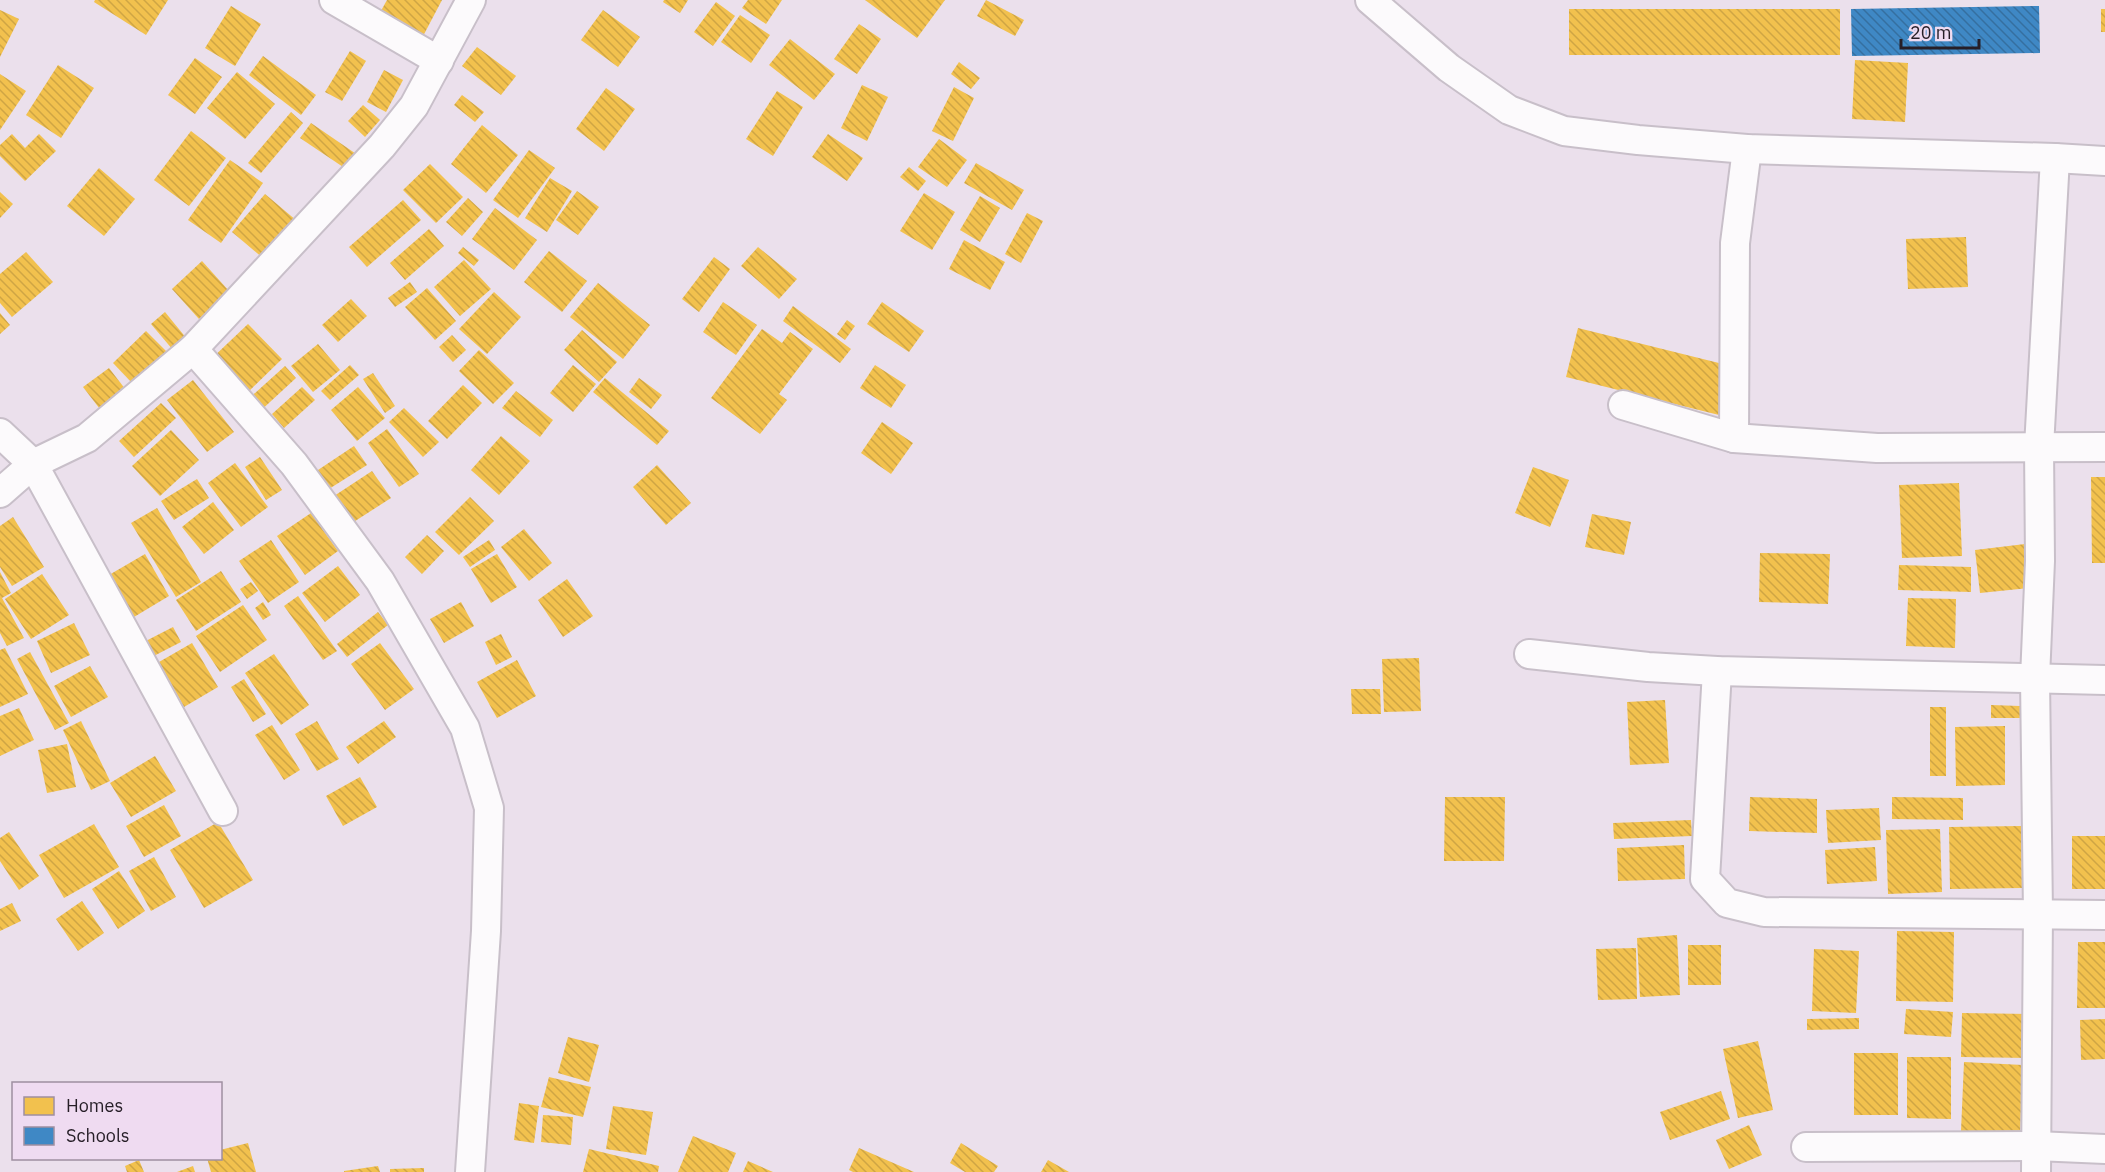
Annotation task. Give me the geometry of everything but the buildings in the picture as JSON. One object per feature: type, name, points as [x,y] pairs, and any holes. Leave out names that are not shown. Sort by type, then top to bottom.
[{"type":"street","points":[[334,0],[439,61]]},
{"type":"street","points":[[0,493],[33,464],[87,438],[193,349],[382,146],[414,106],[471,0]]},
{"type":"street","points":[[1370,0],[1449,68],[1509,110],[1564,131],[1748,149],[2105,161]]},
{"type":"street","points":[[1734,438],[1735,243],[1748,149]]},
{"type":"street","points":[[2036,1159],[2038,913],[2035,678],[2040,561],[2039,447],[2055,158]]},
{"type":"street","points":[[193,349],[294,464],[380,581],[465,728],[489,808],[486,931],[470,1172]]},
{"type":"street","points":[[1623,405],[1734,438],[1877,448],[2105,447]]},
{"type":"street","points":[[0,433],[33,464],[223,811]]},
{"type":"street","points":[[1529,654],[1648,667],[1718,671],[2105,680]]},
{"type":"street","points":[[1718,671],[1705,879],[1726,903],[1764,912],[2105,915]]},
{"type":"street","points":[[1806,1147],[2036,1159],[2105,1149]]}]
